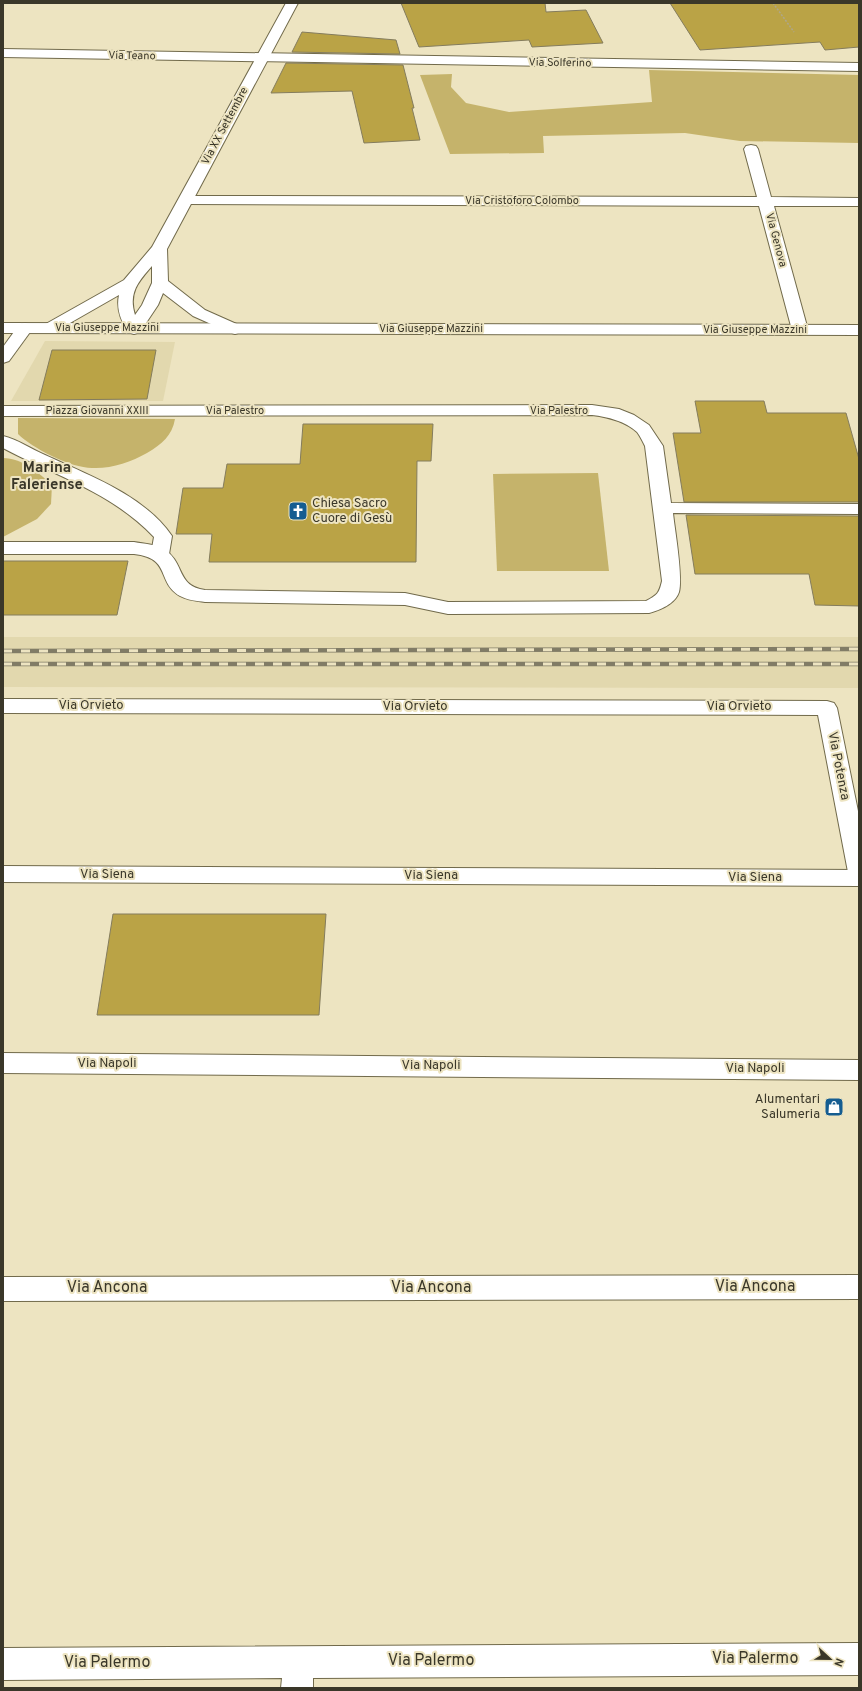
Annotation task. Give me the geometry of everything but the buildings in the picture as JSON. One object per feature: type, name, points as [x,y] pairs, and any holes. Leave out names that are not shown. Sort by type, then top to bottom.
[{"type":"street","name":"Via XX Settembre","points":[[50,328],[129,283],[159,249],[292,3]]},
{"type":"street","name":"Via Teano","points":[[3,53],[262,58]]},
{"type":"street","name":"Via Solferino","points":[[262,58],[859,67]]},
{"type":"street","name":"Via Genova","points":[[751,149],[800,330]]},
{"type":"street","name":"Via Cristoforo Colombo","points":[[186,200],[859,202]]},
{"type":"street","points":[[129,283],[125,302],[126,313],[134,329],[150,305],[160,283],[159,249]]},
{"type":"street","points":[[160,283],[199,313],[235,329]]},
{"type":"street","name":"Via Giuseppe Mazzini","points":[[3,328],[859,330]]},
{"type":"street","points":[[3,358],[25,328]]},
{"type":"street","name":"Via Palestro","points":[[160,554],[165,559],[177,583],[182,588],[188,593],[206,596],[405,599],[448,608],[648,607],[661,601],[669,593],[671,581],[654,446],[642,429],[628,419],[613,413],[592,410],[191,411]]},
{"type":"street","name":"Piazza Giovanni XXIII","points":[[3,411],[191,411]]},
{"type":"street","points":[[3,441],[36,459],[109,492],[133,509],[163,536],[160,554],[146,549],[134,548],[3,548]]},
{"type":"street","points":[[663,508],[859,509]]},
{"type":"street","name":"Via Orvieto","points":[[3,706],[827,708]]},
{"type":"street","name":"Via Potenza","points":[[827,708],[859,872]]},
{"type":"street","name":"Via Siena","points":[[3,874],[859,878]]},
{"type":"street","name":"Via Napoli","points":[[3,1063],[859,1070]]},
{"type":"street","name":"Via Ancona","points":[[3,1289],[859,1286]]},
{"type":"street","name":"Via Palermo","points":[[3,1664],[298,1675],[859,1659]]},
{"type":"path","points":[[773,3],[794,32]]},
{"type":"shaded area","points":[[649,70],[859,75],[859,143],[740,141],[685,133],[543,136],[544,153],[450,154],[420,75],[452,74],[451,87],[466,103],[509,112],[652,102]]},
{"type":"shaded area","points":[[45,341],[175,342],[163,401],[11,401]]},
{"type":"shaded area","points":[[18,418],[175,419],[174,425],[166,439],[147,453],[121,464],[92,468],[74,465],[63,461],[42,451],[24,439],[18,434]]},
{"type":"shaded area","points":[[3,458],[23,463],[36,471],[52,485],[51,504],[37,519],[3,537]]},
{"type":"shaded area","points":[[598,473],[609,571],[497,571],[493,474]]},
{"type":"shaded area","points":[[3,637],[859,637],[859,688],[3,687]]},
{"type":"railway","points":[[3,651],[859,649]]},
{"type":"railway","points":[[3,664],[859,664]]},
{"type":"place","name":"Chiesa Sacro Cuore di Gesù","points":[[298,511]]},
{"type":"place","name":"Alumentari Salumeria","points":[[834,1107]]},
{"type":"district","name":"Marina Faleriense","points":[[47,476]]}]
